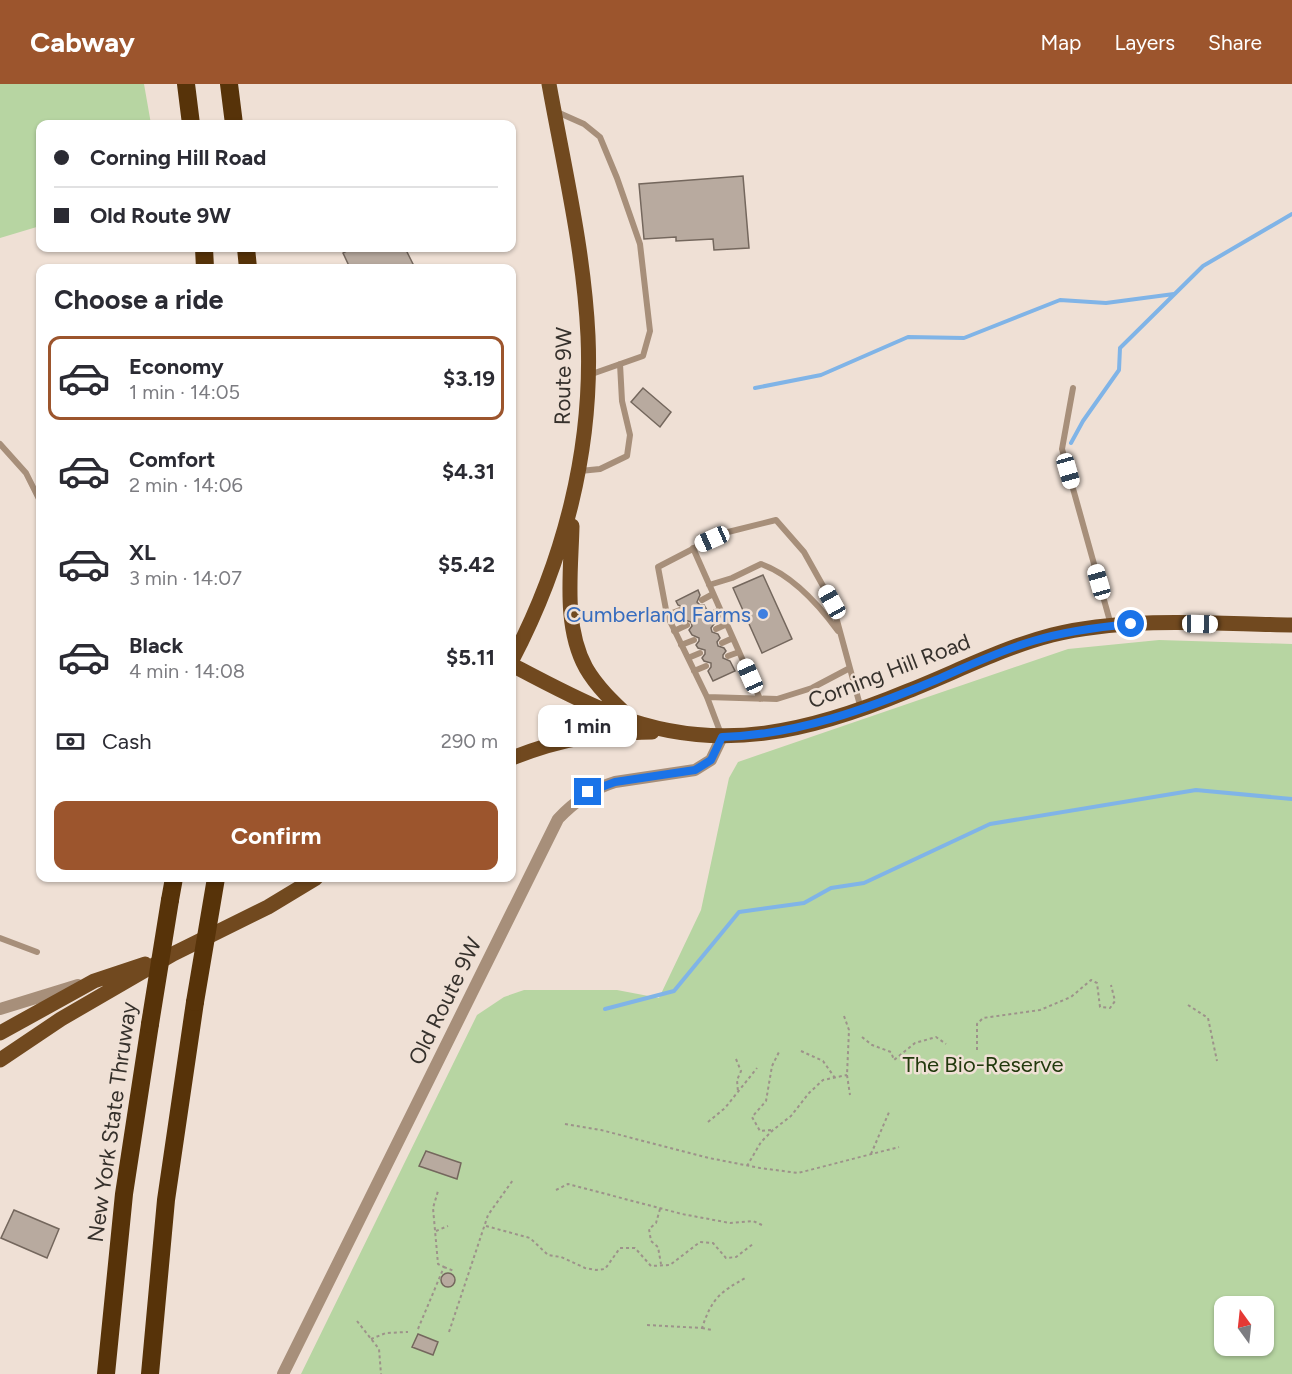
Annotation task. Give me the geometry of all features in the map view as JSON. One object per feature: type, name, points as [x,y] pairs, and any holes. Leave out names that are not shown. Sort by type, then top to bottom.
[{"type":"highway","points":[[186,84],[190,120]]},
{"type":"highway","points":[[229,84],[234,120]]},
{"type":"highway","name":"New York State Thruway","points":[[106,1374],[124,1194],[173,882]]},
{"type":"highway","points":[[150,1374],[166,1200],[215,882]]},
{"type":"main road","name":"Route 9W","points":[[516,652],[553,568],[573,498],[585,423],[588,375],[587,327],[582,276],[549,84]]},
{"type":"main road","points":[[573,498],[571,617],[576,645],[593,679],[611,700],[636,723]]},
{"type":"main road","name":"Corning Hill Road","points":[[516,667],[600,709],[636,723],[668,732],[722,737],[778,732],[818,723],[861,709],[1022,644],[1076,630],[1154,624],[1292,626]]},
{"type":"main road","points":[[516,757],[547,745],[585,736],[668,732]]},
{"type":"main road","points":[[0,1060],[54,1023],[173,954],[268,907],[309,882]]},
{"type":"main road","points":[[0,1033],[94,981],[173,954]]},
{"type":"street","name":"Old Route 9W","points":[[283,1374],[558,819],[588,792],[603,786],[615,782],[695,770],[711,760],[722,737]]},
{"type":"street","points":[[0,1009],[94,981]]},
{"type":"lane","points":[[554,111],[584,124],[600,137],[640,244],[650,331],[643,356],[588,375]]},
{"type":"lane","points":[[578,471],[600,469],[627,456],[630,435],[622,401],[620,364]]},
{"type":"lane","points":[[1073,388],[1062,449],[1111,626]]},
{"type":"lane","points":[[0,444],[26,473],[36,493]]},
{"type":"lane","points":[[728,532],[776,520],[804,552],[832,602],[848,669],[861,709]]},
{"type":"lane","points":[[712,539],[658,567],[667,615],[707,697],[722,737]]},
{"type":"lane","points":[[693,548],[760,699]]},
{"type":"lane","points":[[709,585],[732,578],[761,564],[776,570],[826,614],[840,634]]},
{"type":"lane","points":[[702,600],[714,594]]},
{"type":"lane","points":[[667,615],[680,610]]},
{"type":"lane","points":[[709,615],[720,610]]},
{"type":"lane","points":[[716,629],[727,624]]},
{"type":"lane","points":[[675,631],[687,625]]},
{"type":"lane","points":[[722,643],[733,638]]},
{"type":"lane","points":[[681,645],[694,640]]},
{"type":"lane","points":[[728,656],[739,652]]},
{"type":"lane","points":[[688,658],[700,653]]},
{"type":"lane","points":[[694,671],[706,666]]},
{"type":"lane","points":[[707,697],[777,699],[812,688],[848,669]]},
{"type":"lane","points":[[0,938],[37,952]]},
{"type":"path","points":[[977,1050],[976,1024],[983,1018],[1040,1010],[1071,996],[1091,980],[1096,983],[1100,1007],[1110,1008],[1115,1000],[1111,985]]},
{"type":"path","points":[[1188,1005],[1208,1018],[1217,1061]]},
{"type":"path","points":[[844,1016],[849,1030],[847,1075],[850,1095]]},
{"type":"path","points":[[862,1037],[872,1045],[891,1052],[894,1060],[915,1043],[936,1037],[946,1044]]},
{"type":"path","points":[[772,1130],[760,1131],[752,1117],[766,1101],[772,1066],[780,1050]]},
{"type":"path","points":[[801,1051],[823,1061],[834,1077]]},
{"type":"path","points":[[736,1059],[741,1071],[737,1080],[738,1092]]},
{"type":"path","points":[[708,1122],[725,1108],[758,1068]]},
{"type":"path","points":[[747,1166],[761,1142],[772,1130],[791,1116],[809,1093],[823,1080],[847,1075]]},
{"type":"path","points":[[871,1154],[890,1110]]},
{"type":"path","points":[[565,1124],[601,1130],[747,1166],[798,1173],[899,1147]]},
{"type":"path","points":[[449,1332],[488,1215],[513,1180]]},
{"type":"path","points":[[556,1190],[568,1184],[660,1209],[730,1223],[753,1221],[762,1225]]},
{"type":"path","points":[[438,1191],[433,1208],[438,1264],[454,1271]]},
{"type":"path","points":[[660,1209],[656,1223],[649,1229],[651,1241],[658,1246],[661,1265]]},
{"type":"path","points":[[436,1231],[448,1226]]},
{"type":"path","points":[[486,1226],[530,1238],[548,1254],[596,1270],[605,1269],[620,1248],[635,1248],[651,1266],[670,1265],[700,1242],[713,1243],[726,1258],[736,1257],[753,1244]]},
{"type":"path","points":[[418,1329],[444,1267]]},
{"type":"path","points":[[702,1328],[708,1307],[724,1289],[747,1276]]},
{"type":"path","points":[[357,1321],[379,1349],[381,1374]]},
{"type":"path","points":[[647,1325],[712,1330]]},
{"type":"path","points":[[371,1339],[386,1334],[408,1332]]},
{"type":"green space","points":[[0,84],[144,84],[150,120],[36,120],[36,227],[0,238]]},
{"type":"green space","name":"The Bio-Reserve","points":[[1159,640],[1292,644],[1292,1374],[301,1374],[477,1015],[504,997],[524,990],[617,990],[659,998],[701,910],[729,778],[738,762],[1068,649]]},
{"type":"building","points":[[743,176],[749,248],[714,250],[713,239],[676,241],[676,237],[644,239],[639,184]]},
{"type":"building","points":[[407,252],[413,264],[348,264],[343,253]]},
{"type":"building","points":[[643,388],[671,412],[660,427],[631,402]]},
{"type":"building","name":"Cumberland Farms","points":[[763,575],[792,639],[762,653],[733,588]]},
{"type":"building","name":"Cumberland Farms","points":[[698,590],[700,595],[697,602],[704,605],[707,610],[704,614],[705,618],[714,624],[711,628],[712,632],[718,634],[720,638],[717,642],[718,646],[726,651],[723,658],[730,661],[735,671],[713,681],[708,671],[711,663],[702,658],[705,650],[696,645],[699,638],[692,635],[689,630],[692,626],[691,622],[685,620],[682,615],[685,608],[678,605],[676,601]]},
{"type":"building","points":[[426,1151],[461,1163],[457,1179],[419,1166]]},
{"type":"building","points":[[14,1210],[59,1229],[47,1258],[1,1238]]},
{"type":"building","points":[[445,1273],[451,1273],[455,1280],[451,1287],[445,1287],[441,1283],[441,1277]]},
{"type":"building","points":[[418,1334],[438,1342],[433,1355],[412,1347]]},
{"type":"waterway","points":[[1071,443],[1083,421],[1119,370],[1120,348],[1203,266],[1292,214]]},
{"type":"waterway","points":[[755,388],[821,375],[908,337],[964,338],[1060,300],[1106,303],[1174,294]]},
{"type":"waterway","points":[[605,1009],[674,991],[739,912],[804,903],[831,888],[864,883],[990,824],[1196,790],[1292,799]]},
{"type":"place","name":"Cumberland Farms","points":[[763,614]]},
{"type":"route","points":[[588,792],[615,782],[695,770],[711,760],[722,737],[778,732],[818,723],[882,702],[1031,641],[1093,627],[1131,624]]}]
